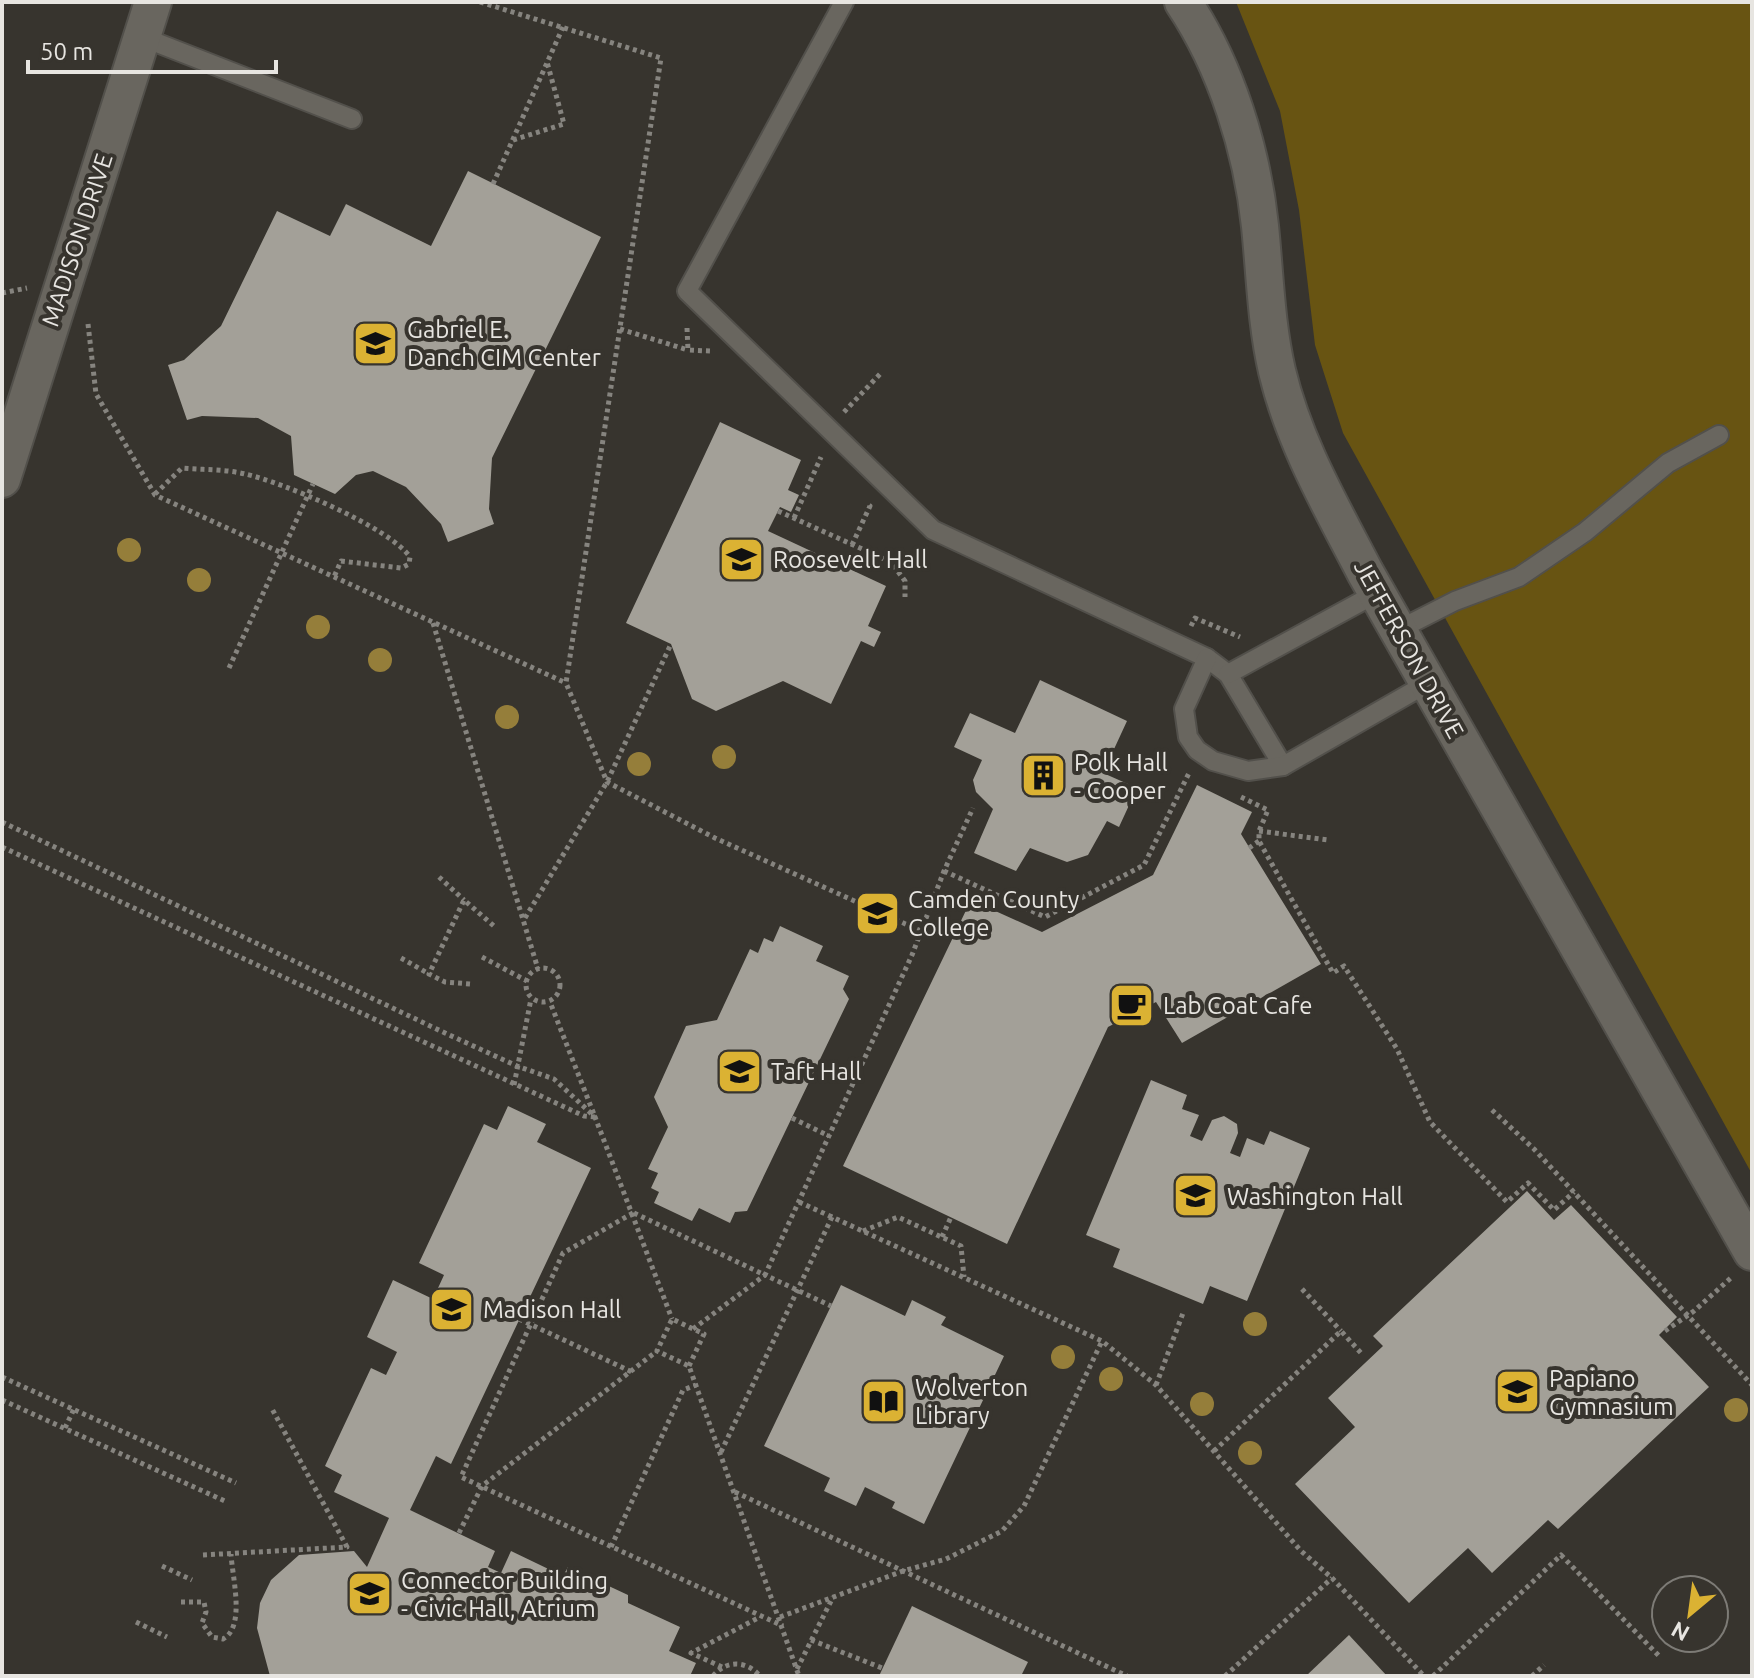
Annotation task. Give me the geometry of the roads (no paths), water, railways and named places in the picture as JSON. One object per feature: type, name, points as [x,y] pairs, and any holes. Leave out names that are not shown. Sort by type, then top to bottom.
[{"type":"street","name":"MADISON DRIVE","points":[[2,479],[153,2]]},
{"type":"street","name":"JEFFERSON DRIVE","points":[[1183,2],[1223,83],[1247,158],[1260,226],[1264,296],[1277,371],[1292,424],[1314,474],[1745,1261]]},
{"type":"lane","points":[[844,2],[687,291],[933,530],[1207,658],[1228,674],[1283,766]]},
{"type":"lane","points":[[142,37],[352,119]]},
{"type":"lane","points":[[1398,630],[1455,601],[1519,577],[1585,532],[1668,463],[1719,435]]},
{"type":"lane","points":[[1228,674],[1377,593]]},
{"type":"lane","points":[[1207,658],[1184,709],[1188,737],[1197,750],[1231,768],[1248,771],[1283,766],[1428,683]]},
{"type":"place","name":"Gabriel E. Danch CIM Center","points":[[376,343]]},
{"type":"place","name":"Roosevelt Hall","points":[[742,559]]},
{"type":"place","name":"Polk Hall - Cooper","points":[[1043,776]]},
{"type":"place","name":"Camden County College","points":[[877,913]]},
{"type":"place","name":"Lab Coat Cafe","points":[[1132,1005]]},
{"type":"place","name":"Taft Hall","points":[[740,1071]]},
{"type":"place","name":"Washington Hall","points":[[1196,1196]]},
{"type":"place","name":"Madison Hall","points":[[452,1309]]},
{"type":"place","name":"Papiano Gymnasium","points":[[1518,1392]]},
{"type":"place","name":"Wolverton Library","points":[[884,1401]]},
{"type":"place","name":"Connector Building - Civic Hall, Atrium","points":[[370,1594]]}]
